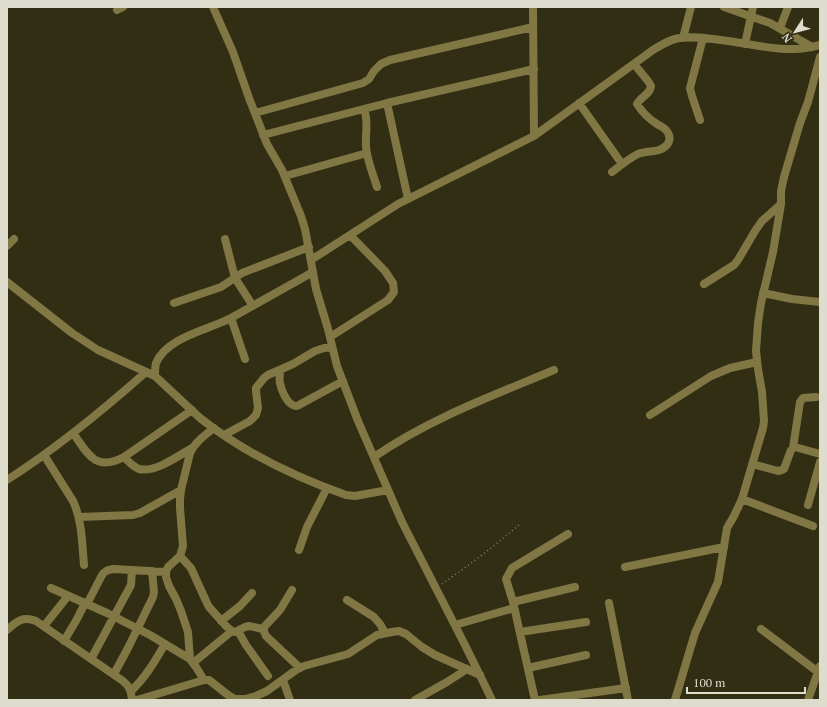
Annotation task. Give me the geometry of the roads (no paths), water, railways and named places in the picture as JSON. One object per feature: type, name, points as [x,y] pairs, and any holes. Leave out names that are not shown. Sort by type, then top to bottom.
[{"type":"street","points":[[214,7],[233,52],[263,135],[285,176],[301,216],[309,247],[316,289],[337,366],[358,421],[402,522],[492,700]]},
{"type":"street","points":[[533,7],[534,136]]},
{"type":"street","points":[[683,38],[691,7]]},
{"type":"street","points":[[724,7],[770,23],[816,46]]},
{"type":"street","points":[[745,44],[754,7]]},
{"type":"street","points":[[780,28],[788,7]]},
{"type":"street","points":[[255,113],[363,83],[381,64],[390,60],[533,27]]},
{"type":"street","points":[[700,120],[690,88],[703,38]]},
{"type":"street","points":[[311,260],[398,204],[534,136],[653,50],[676,39],[703,38],[789,49],[816,46]]},
{"type":"street","points":[[675,700],[695,633],[718,582],[727,528],[742,499],[763,428],[762,392],[756,351],[758,323],[763,293],[773,252],[784,176],[808,102],[820,57]]},
{"type":"street","points":[[612,172],[639,154],[659,150],[666,146],[670,141],[670,135],[664,128],[649,118],[637,104],[639,100],[651,90],[652,86],[634,64]]},
{"type":"street","points":[[263,135],[387,103],[534,69]]},
{"type":"street","points":[[387,103],[408,199]]},
{"type":"street","points":[[579,103],[622,164]]},
{"type":"street","points":[[364,109],[367,116],[367,153],[377,187]]},
{"type":"street","points":[[285,176],[367,153]]},
{"type":"street","points":[[704,284],[734,265],[750,242],[755,231],[762,222],[781,204]]},
{"type":"street","points":[[330,337],[388,300],[394,292],[393,282],[385,271],[350,235]]},
{"type":"street","points":[[7,246],[14,239]]},
{"type":"street","points":[[225,239],[235,278],[253,306]]},
{"type":"street","points":[[174,303],[221,287],[242,274],[266,263],[309,247]]},
{"type":"street","points":[[155,376],[158,360],[173,344],[232,318],[313,272]]},
{"type":"street","points":[[7,282],[72,333],[98,350],[155,376],[200,418],[279,467],[346,495],[354,496],[388,490]]},
{"type":"street","points":[[763,293],[792,299],[820,302]]},
{"type":"street","points":[[232,318],[245,360]]},
{"type":"street","points":[[224,434],[250,421],[256,415],[258,408],[256,388],[264,378],[315,351],[332,347]]},
{"type":"street","points":[[650,415],[711,376],[730,368],[757,362]]},
{"type":"street","points":[[280,370],[281,388],[287,400],[292,405],[296,406],[343,381]]},
{"type":"street","points":[[374,457],[403,438],[440,419],[554,370]]},
{"type":"street","points":[[7,480],[44,455],[113,402],[146,372]]},
{"type":"street","points":[[752,464],[778,471],[781,471],[784,468],[793,448],[800,402],[803,398],[816,397]]},
{"type":"street","points":[[73,433],[93,459],[103,462],[112,462],[124,457],[192,410]]},
{"type":"street","points":[[124,457],[134,467],[139,469],[153,468],[192,448],[214,428]]},
{"type":"street","points":[[793,448],[796,447],[820,454]]},
{"type":"street","points":[[192,448],[181,490],[180,508],[183,546],[180,556],[168,567],[166,572],[167,581],[181,611],[188,632],[192,661],[204,680]]},
{"type":"street","points":[[44,455],[77,509],[84,565]]},
{"type":"street","points":[[808,505],[820,462]]},
{"type":"street","points":[[299,550],[307,527],[327,488]]},
{"type":"street","points":[[79,517],[132,516],[181,490]]},
{"type":"street","points":[[742,499],[813,526]]},
{"type":"street","points":[[535,700],[514,605],[506,579],[512,568],[568,534]]},
{"type":"street","points":[[625,567],[724,547]]},
{"type":"street","points":[[180,556],[191,568],[206,601],[214,612],[221,621],[235,631],[268,676]]},
{"type":"street","points":[[64,641],[103,572],[107,570],[132,570],[166,572]]},
{"type":"street","points":[[91,659],[131,585],[132,570]]},
{"type":"street","points":[[114,674],[153,597],[152,571]]},
{"type":"street","points":[[454,625],[575,587]]},
{"type":"street","points":[[51,588],[150,634],[192,661]]},
{"type":"street","points":[[263,629],[280,610],[292,590]]},
{"type":"street","points":[[221,621],[252,594]]},
{"type":"street","points":[[44,626],[68,596]]},
{"type":"street","points":[[347,600],[374,618],[380,624],[385,633]]},
{"type":"street","points":[[610,603],[628,700]]},
{"type":"street","points":[[7,630],[20,620],[25,619],[30,619],[44,626],[128,685],[131,691],[132,700]]},
{"type":"street","points":[[520,632],[586,622]]},
{"type":"street","points":[[192,661],[235,631],[249,626],[263,629]]},
{"type":"street","points":[[263,629],[266,636],[300,668]]},
{"type":"street","points":[[761,629],[819,669],[808,700]]},
{"type":"street","points":[[137,700],[204,680],[209,680],[235,699],[256,698],[300,668],[348,654],[377,635],[399,631],[406,634],[435,655],[480,675]]},
{"type":"street","points":[[131,691],[150,668],[164,644]]},
{"type":"street","points":[[528,668],[586,655]]},
{"type":"street","points":[[415,700],[467,669]]},
{"type":"street","points":[[283,680],[290,700]]},
{"type":"street","points":[[540,700],[626,688]]}]
